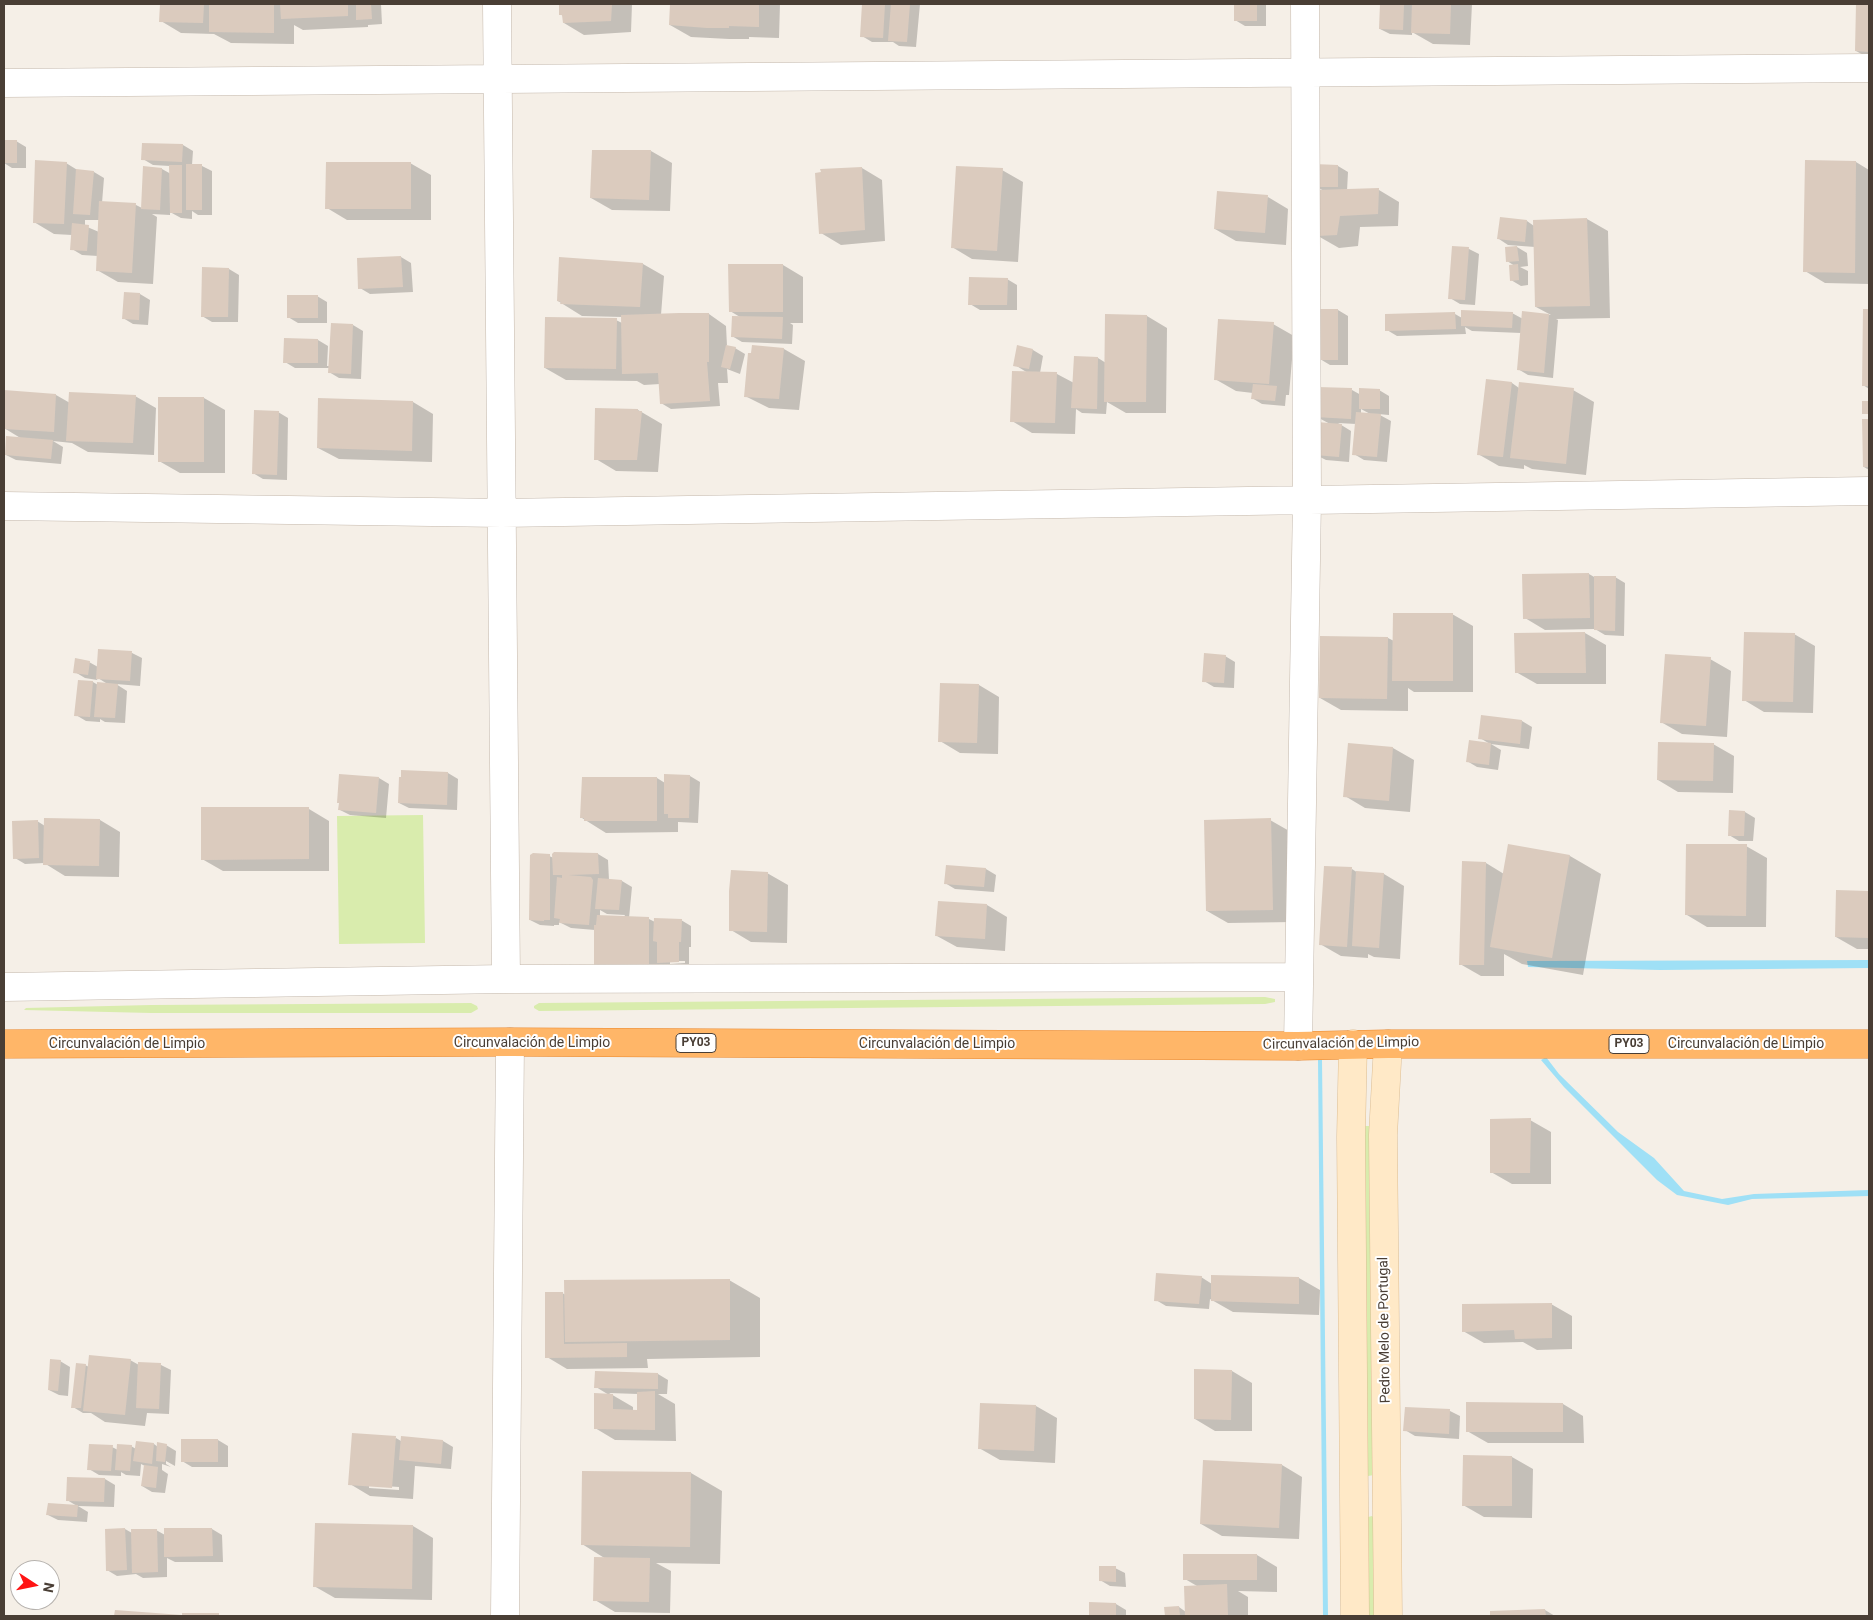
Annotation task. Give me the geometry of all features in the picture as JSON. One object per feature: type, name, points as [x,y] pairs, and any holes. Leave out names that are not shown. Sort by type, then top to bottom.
[{"type":"highway","name":"Circunvalación de Limpio","points":[[4,1044],[510,1042],[1298,1046],[1353,1044],[1869,1044]]},
{"type":"street","points":[[497,4],[506,979]]},
{"type":"street","points":[[1298,1046],[1307,499],[1306,4]]},
{"type":"street","points":[[4,83],[1869,68]]},
{"type":"street","points":[[4,506],[502,513],[1869,491]]},
{"type":"street","points":[[4,987],[506,979],[1299,977]]},
{"type":"street","points":[[505,1616],[510,1042]]},
{"type":"street","points":[[1353,1044],[1351,1137],[1355,1616]]},
{"type":"street","name":"Pedro Melo de Portugal","points":[[1388,1044],[1383,1135],[1388,1616]]},
{"type":"green space","points":[[423,815],[425,943],[339,944],[337,816]]},
{"type":"green space","points":[[1265,997],[1275,999],[1275,1002],[1265,1004],[539,1011],[534,1008],[539,1003]]},
{"type":"green space","points":[[471,1003],[477,1006],[478,1009],[471,1013],[151,1013],[24,1010],[26,1008],[151,1005]]},
{"type":"green space","points":[[1365,1126],[1370,1126],[1374,1475],[1368,1476],[1366,1475]]},
{"type":"green space","points":[[1372,1516],[1374,1518],[1376,1616],[1368,1616],[1368,1517]]},
{"type":"water","points":[[1869,960],[1869,968],[1660,970],[1528,967],[1527,961]]},
{"type":"water","points":[[1546,1057],[1559,1074],[1618,1132],[1654,1158],[1684,1191],[1722,1199],[1754,1194],[1869,1190],[1869,1196],[1752,1199],[1728,1205],[1677,1195],[1657,1180],[1564,1087],[1541,1060]]},
{"type":"water","points":[[1322,1059],[1328,1616],[1323,1616],[1318,1060]]},
{"type":"building","points":[[160,4],[204,4],[203,23],[159,22]]},
{"type":"building","points":[[209,4],[274,4],[274,33],[209,32]]},
{"type":"building","points":[[280,4],[348,4],[348,16],[281,19]]},
{"type":"building","points":[[356,4],[371,4],[372,19],[356,20]]},
{"type":"building","points":[[559,4],[612,4],[611,21],[563,23],[562,15],[559,15]]},
{"type":"building","points":[[670,4],[759,4],[759,27],[729,26],[729,28],[707,28],[669,25]]},
{"type":"building","points":[[862,4],[885,4],[883,38],[860,37]]},
{"type":"building","points":[[891,4],[910,4],[907,42],[888,41]]},
{"type":"building","points":[[1234,4],[1257,4],[1257,21],[1234,21]]},
{"type":"building","points":[[1380,4],[1404,4],[1403,30],[1379,29]]},
{"type":"building","points":[[1412,4],[1451,4],[1450,34],[1411,33]]},
{"type":"building","points":[[1856,4],[1869,4],[1869,52],[1855,51]]},
{"type":"building","points":[[4,140],[17,140],[17,163],[4,163]]},
{"type":"building","points":[[142,143],[183,144],[182,162],[141,160]]},
{"type":"building","points":[[592,150],[651,150],[649,200],[590,198]]},
{"type":"building","points":[[35,160],[67,162],[64,224],[33,223]]},
{"type":"building","points":[[1805,160],[1856,161],[1855,273],[1803,272]]},
{"type":"building","points":[[326,162],[411,162],[411,209],[325,209]]},
{"type":"building","points":[[186,164],[202,164],[202,210],[186,210]]},
{"type":"building","points":[[1314,164],[1338,165],[1338,187],[1313,187]]},
{"type":"building","points":[[169,165],[182,165],[182,213],[170,213]]},
{"type":"building","points":[[143,166],[162,168],[160,210],[141,209]]},
{"type":"building","points":[[956,166],[1003,168],[997,251],[951,248]]},
{"type":"building","points":[[862,167],[865,230],[819,234],[815,173],[821,172],[820,169]]},
{"type":"building","points":[[76,169],[94,171],[90,215],[73,214]]},
{"type":"building","points":[[1379,188],[1378,214],[1340,216],[1337,235],[1317,236],[1317,190]]},
{"type":"building","points":[[1217,191],[1268,195],[1265,233],[1214,229]]},
{"type":"building","points":[[99,201],[136,203],[132,273],[96,271]]},
{"type":"building","points":[[1500,217],[1527,220],[1525,242],[1497,239]]},
{"type":"building","points":[[1587,218],[1590,306],[1535,307],[1533,220]]},
{"type":"building","points":[[72,223],[89,225],[87,251],[70,250]]},
{"type":"building","points":[[1452,246],[1469,247],[1465,300],[1448,299]]},
{"type":"building","points":[[1517,246],[1519,261],[1506,262],[1505,247]]},
{"type":"building","points":[[401,256],[403,287],[358,289],[357,258]]},
{"type":"building","points":[[559,257],[643,263],[640,307],[560,304],[561,302],[557,301]]},
{"type":"building","points":[[728,264],[783,264],[783,312],[729,312]]},
{"type":"building","points":[[1518,264],[1519,280],[1510,281],[1509,265]]},
{"type":"building","points":[[202,267],[229,268],[228,317],[201,317]]},
{"type":"building","points":[[969,277],[1008,278],[1007,305],[968,305]]},
{"type":"building","points":[[124,292],[140,293],[139,320],[122,319]]},
{"type":"building","points":[[287,295],[318,295],[318,318],[287,318]]},
{"type":"building","points":[[1319,309],[1338,309],[1338,360],[1319,360]]},
{"type":"building","points":[[1863,309],[1869,309],[1869,386],[1862,386]]},
{"type":"building","points":[[1461,310],[1513,312],[1512,328],[1461,326]]},
{"type":"building","points":[[1522,311],[1549,314],[1544,373],[1517,370]]},
{"type":"building","points":[[1455,312],[1456,329],[1385,331],[1385,314]]},
{"type":"building","points":[[709,313],[709,362],[707,362],[710,401],[660,404],[658,373],[622,374],[621,315]]},
{"type":"building","points":[[1105,314],[1147,315],[1146,402],[1104,402]]},
{"type":"building","points":[[732,316],[783,317],[782,339],[731,337]]},
{"type":"building","points":[[545,317],[617,318],[616,369],[544,368]]},
{"type":"building","points":[[1218,319],[1274,322],[1269,384],[1214,380]]},
{"type":"building","points":[[331,323],[353,324],[351,374],[328,373]]},
{"type":"building","points":[[284,338],[318,339],[318,363],[283,363]]},
{"type":"building","points":[[726,345],[736,347],[730,369],[721,367]]},
{"type":"building","points":[[752,345],[784,348],[779,399],[744,397],[748,353],[751,353]]},
{"type":"building","points":[[1017,345],[1033,349],[1029,369],[1013,366]]},
{"type":"building","points":[[1074,356],[1098,357],[1097,409],[1071,408]]},
{"type":"building","points":[[1012,371],[1057,372],[1055,423],[1010,422]]},
{"type":"building","points":[[1486,379],[1512,382],[1503,457],[1477,455]]},
{"type":"building","points":[[1519,382],[1574,388],[1566,464],[1510,458]]},
{"type":"building","points":[[1253,384],[1277,386],[1275,401],[1251,399]]},
{"type":"building","points":[[1317,387],[1352,388],[1351,419],[1315,417]]},
{"type":"building","points":[[1359,388],[1380,389],[1380,409],[1359,409]]},
{"type":"building","points":[[4,390],[56,394],[54,432],[4,429]]},
{"type":"building","points":[[69,392],[136,395],[133,443],[66,441]]},
{"type":"building","points":[[158,397],[204,397],[204,462],[158,462]]},
{"type":"building","points":[[318,398],[413,401],[412,451],[317,448]]},
{"type":"building","points":[[1862,401],[1869,401],[1869,414],[1862,414]]},
{"type":"building","points":[[595,408],[638,409],[638,411],[642,411],[637,460],[594,460]]},
{"type":"building","points":[[254,410],[279,411],[277,475],[252,474]]},
{"type":"building","points":[[1356,412],[1381,414],[1377,457],[1352,455]]},
{"type":"building","points":[[1862,419],[1869,419],[1869,467],[1863,467]]},
{"type":"building","points":[[1317,422],[1342,424],[1339,457],[1315,455]]},
{"type":"building","points":[[6,436],[53,440],[51,459],[5,455]]},
{"type":"building","points":[[1589,573],[1590,618],[1523,619],[1522,574]]},
{"type":"building","points":[[1594,576],[1616,576],[1615,631],[1594,630]]},
{"type":"building","points":[[1393,613],[1453,613],[1453,681],[1392,681]]},
{"type":"building","points":[[1585,632],[1586,673],[1515,673],[1514,633]]},
{"type":"building","points":[[1744,632],[1795,633],[1793,702],[1742,701]]},
{"type":"building","points":[[1320,636],[1388,637],[1387,699],[1319,698]]},
{"type":"building","points":[[98,649],[132,651],[130,681],[96,679]]},
{"type":"building","points":[[1204,653],[1226,655],[1224,683],[1202,682]]},
{"type":"building","points":[[1665,654],[1711,657],[1706,726],[1660,723]]},
{"type":"building","points":[[75,658],[90,661],[88,675],[73,673]]},
{"type":"building","points":[[78,680],[93,681],[90,717],[74,716]]},
{"type":"building","points":[[97,682],[118,684],[115,718],[94,717]]},
{"type":"building","points":[[940,683],[979,684],[977,743],[938,742]]},
{"type":"building","points":[[1481,715],[1522,720],[1520,744],[1478,739]]},
{"type":"building","points":[[1469,740],[1491,743],[1489,765],[1466,762]]},
{"type":"building","points":[[1658,742],[1714,743],[1713,781],[1657,780]]},
{"type":"building","points":[[1348,743],[1393,747],[1389,801],[1343,797]]},
{"type":"building","points":[[401,770],[448,772],[447,805],[398,803]]},
{"type":"building","points":[[339,774],[379,777],[376,813],[338,810]]},
{"type":"building","points":[[664,774],[690,775],[689,818],[668,818],[668,814],[664,814]]},
{"type":"building","points":[[582,777],[657,777],[657,821],[584,821],[584,818],[580,818]]},
{"type":"building","points":[[201,807],[309,807],[309,859],[201,860]]},
{"type":"building","points":[[1729,810],[1745,811],[1744,836],[1728,836]]},
{"type":"building","points":[[44,818],[100,819],[99,866],[43,865]]},
{"type":"building","points":[[1271,818],[1273,910],[1206,911],[1204,820]]},
{"type":"building","points":[[38,820],[39,858],[13,859],[12,821]]},
{"type":"building","points":[[1508,844],[1570,855],[1552,958],[1490,947]]},
{"type":"building","points":[[1686,844],[1747,844],[1746,916],[1685,915]]},
{"type":"building","points":[[554,852],[598,853],[599,874],[568,875],[591,877],[593,880],[589,925],[559,923],[560,919],[554,918],[557,877],[562,878],[562,875],[553,875],[552,854]]},
{"type":"building","points":[[533,853],[550,854],[550,920],[529,920],[530,855]]},
{"type":"building","points":[[1462,861],[1486,862],[1484,965],[1459,965]]},
{"type":"building","points":[[946,865],[986,868],[984,887],[944,884]]},
{"type":"building","points":[[1324,866],[1352,867],[1347,947],[1319,945]]},
{"type":"building","points":[[731,870],[768,872],[767,932],[729,931]]},
{"type":"building","points":[[1356,871],[1384,873],[1379,948],[1352,946]]},
{"type":"building","points":[[598,878],[622,880],[619,910],[595,909]]},
{"type":"building","points":[[1836,890],[1869,891],[1869,938],[1835,937]]},
{"type":"building","points":[[938,901],[987,904],[985,939],[935,936]]},
{"type":"building","points":[[597,915],[649,917],[649,964],[647,964],[647,969],[594,967],[594,925],[596,925]]},
{"type":"building","points":[[654,918],[682,919],[679,962],[657,963],[657,942],[653,941]]},
{"type":"building","points":[[1531,1118],[1530,1173],[1490,1173],[1490,1119]]},
{"type":"building","points":[[1156,1273],[1202,1276],[1199,1304],[1154,1301]]},
{"type":"building","points":[[1211,1275],[1299,1277],[1299,1304],[1211,1301]]},
{"type":"building","points":[[730,1279],[730,1340],[565,1342],[564,1280]]},
{"type":"building","points":[[545,1292],[563,1292],[564,1344],[627,1343],[627,1357],[545,1358]]},
{"type":"building","points":[[1552,1303],[1552,1338],[1515,1339],[1514,1330],[1462,1332],[1462,1304]]},
{"type":"building","points":[[89,1355],[131,1359],[125,1415],[83,1411]]},
{"type":"building","points":[[50,1359],[61,1360],[58,1391],[48,1390]]},
{"type":"building","points":[[138,1362],[161,1363],[159,1409],[136,1408]]},
{"type":"building","points":[[76,1363],[86,1364],[81,1408],[71,1408]]},
{"type":"building","points":[[1194,1369],[1232,1370],[1231,1420],[1194,1419]]},
{"type":"building","points":[[595,1371],[658,1373],[658,1389],[594,1388]]},
{"type":"building","points":[[655,1391],[655,1430],[594,1429],[594,1393],[613,1394],[613,1409],[637,1410],[637,1392]]},
{"type":"building","points":[[1466,1402],[1563,1403],[1563,1432],[1466,1432]]},
{"type":"building","points":[[980,1403],[1036,1405],[1034,1451],[978,1449]]},
{"type":"building","points":[[1405,1407],[1450,1409],[1449,1434],[1403,1431]]},
{"type":"building","points":[[352,1433],[396,1436],[392,1488],[348,1485]]},
{"type":"building","points":[[401,1436],[443,1440],[441,1464],[399,1460]]},
{"type":"building","points":[[181,1439],[218,1439],[218,1462],[181,1462]]},
{"type":"building","points":[[136,1441],[154,1443],[152,1464],[133,1461]]},
{"type":"building","points":[[157,1442],[167,1444],[165,1462],[156,1461]]},
{"type":"building","points":[[89,1444],[113,1445],[111,1471],[87,1470]]},
{"type":"building","points":[[117,1444],[132,1445],[130,1471],[115,1470]]},
{"type":"building","points":[[1463,1455],[1512,1456],[1512,1506],[1462,1506]]},
{"type":"building","points":[[1203,1460],[1282,1464],[1279,1528],[1200,1524]]},
{"type":"building","points":[[144,1465],[158,1467],[156,1488],[141,1486]]},
{"type":"building","points":[[582,1471],[691,1472],[690,1547],[581,1545]]},
{"type":"building","points":[[67,1477],[105,1478],[104,1502],[66,1501]]},
{"type":"building","points":[[48,1503],[78,1505],[77,1517],[46,1515]]},
{"type":"building","points":[[315,1523],[413,1525],[412,1589],[313,1587]]},
{"type":"building","points":[[125,1528],[127,1570],[106,1571],[105,1529]]},
{"type":"building","points":[[164,1528],[212,1528],[213,1556],[164,1557]]},
{"type":"building","points":[[131,1529],[157,1529],[158,1572],[132,1573]]},
{"type":"building","points":[[1183,1554],[1257,1554],[1257,1580],[1183,1580]]},
{"type":"building","points":[[594,1557],[650,1558],[649,1602],[593,1601]]},
{"type":"building","points":[[1099,1566],[1116,1566],[1116,1582],[1099,1581]]},
{"type":"building","points":[[1227,1584],[1228,1616],[1185,1616],[1184,1586]]},
{"type":"building","points":[[1089,1602],[1116,1603],[1116,1616],[1089,1616]]},
{"type":"building","points":[[1179,1606],[1180,1616],[1165,1616],[1164,1607]]},
{"type":"building","points":[[1545,1609],[1546,1616],[1490,1616],[1490,1611]]},
{"type":"building","points":[[115,1610],[182,1615],[182,1613],[219,1613],[219,1616],[114,1616]]}]
